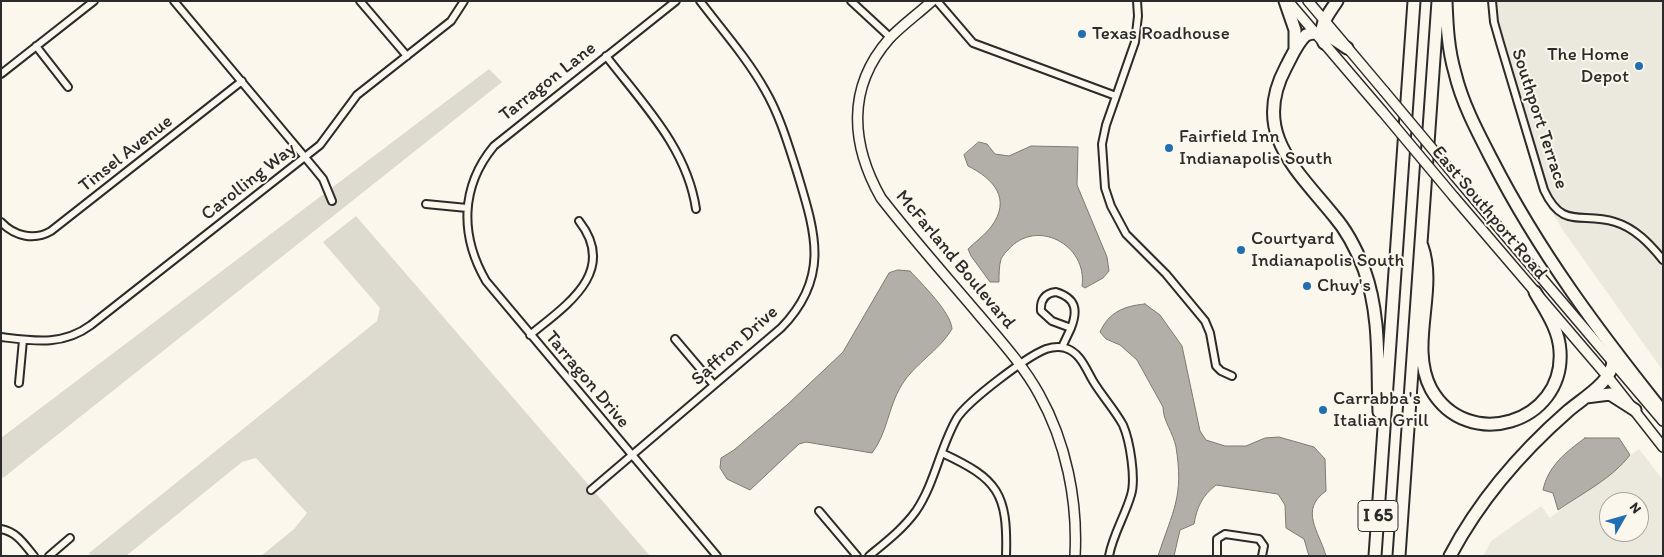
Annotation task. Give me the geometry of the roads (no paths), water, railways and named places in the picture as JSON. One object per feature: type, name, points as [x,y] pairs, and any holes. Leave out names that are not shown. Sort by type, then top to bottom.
[{"type":"highway","points":[[1286,1],[1295,30],[1295,51]]},
{"type":"highway","points":[[1320,36],[1324,20],[1337,1]]},
{"type":"highway","name":"I 65","points":[[1375,556],[1414,1]]},
{"type":"highway","name":"I 65","points":[[1399,556],[1438,1]]},
{"type":"highway","points":[[1446,1],[1448,37],[1455,74],[1482,140],[1507,189],[1537,242],[1576,300],[1663,412]]},
{"type":"highway","points":[[1347,48],[1320,36],[1306,35],[1280,79],[1273,113],[1275,130],[1280,146],[1290,162],[1336,218],[1364,268],[1372,291],[1378,336],[1381,476]]},
{"type":"highway","points":[[1420,241],[1428,262],[1423,351],[1425,370],[1434,393],[1450,410],[1465,419],[1488,424],[1513,421],[1538,406],[1555,384],[1560,366],[1560,350],[1554,327],[1536,292]]},
{"type":"highway","points":[[1450,556],[1478,509],[1509,469],[1537,438],[1608,377],[1614,362]]},
{"type":"highway","points":[[1584,397],[1610,394],[1635,410]]},
{"type":"main road","name":"McFarland Boulevard","points":[[932,1],[890,38],[870,68],[859,104],[858,136],[867,173],[885,203],[1020,366],[1041,398],[1061,448],[1074,508],[1075,556]]},
{"type":"main road","name":"East Southport Road","points":[[1286,1],[1320,36],[1454,197],[1608,377],[1663,447]]},
{"type":"main road","name":"East Southport Road","points":[[1308,1],[1663,420]]},
{"type":"street","points":[[1,74],[94,1]]},
{"type":"street","points":[[174,1],[305,156],[323,179],[332,201]]},
{"type":"street","points":[[360,1],[406,56]]},
{"type":"street","name":"Carolling Way","points":[[1,337],[55,341],[86,329],[305,156],[329,135],[359,94],[451,21],[464,1]]},
{"type":"street","name":"Tarragon Lane","points":[[467,208],[475,176],[494,146],[676,1]]},
{"type":"street","name":"Saffron Drive","points":[[591,490],[776,332],[796,310],[812,276],[816,241],[788,142],[772,103],[746,60],[700,1]]},
{"type":"street","points":[[851,1],[890,38]]},
{"type":"street","points":[[937,1],[973,42],[1116,96]]},
{"type":"street","points":[[1136,1],[1138,16],[1135,42],[1106,125],[1101,160],[1105,188],[1111,206],[1126,234],[1166,274],[1205,321],[1210,333],[1216,366],[1221,371],[1232,376]]},
{"type":"street","name":"Southport Terrace","points":[[1492,1],[1500,43],[1544,190],[1551,204],[1557,211],[1569,218],[1610,221],[1625,226],[1642,238],[1663,260]]},
{"type":"street","points":[[36,46],[68,88]]},
{"type":"street","points":[[606,56],[674,145],[692,187],[696,209]]},
{"type":"street","name":"Tinsel Avenue","points":[[1,222],[11,230],[23,235],[40,236],[53,230],[242,81]]},
{"type":"street","points":[[426,204],[467,208]]},
{"type":"street","name":"Tarragon Drive","points":[[467,208],[469,240],[478,267],[493,291],[717,556]]},
{"type":"street","points":[[530,335],[576,296],[590,275],[592,250],[586,231],[579,221]]},
{"type":"street","points":[[1062,347],[1071,328],[1076,316],[1074,303],[1059,293],[1048,294],[1041,304],[1043,314],[1052,321],[1071,328]]},
{"type":"street","points":[[675,339],[714,385]]},
{"type":"street","points":[[19,384],[23,340]]},
{"type":"street","points":[[869,556],[899,531],[916,511],[954,425],[966,406],[1045,350],[1062,347],[1074,352],[1081,359],[1126,433],[1133,485],[1129,500],[1113,538],[1109,556]]},
{"type":"street","points":[[942,453],[977,470],[995,489],[1005,513],[1006,556]]},
{"type":"street","points":[[819,512],[857,556]]},
{"type":"street","points":[[1,529],[10,531],[20,539],[34,556]]},
{"type":"street","points":[[1217,556],[1217,539],[1225,534],[1259,540],[1264,546],[1262,556]]},
{"type":"street","points":[[49,556],[70,538]]},
{"type":"place","name":"Texas Roadhouse","points":[[1082,34]]},
{"type":"place","name":"The Home Depot","points":[[1639,66]]},
{"type":"place","name":"Fairfield Inn Indianapolis South","points":[[1169,148]]},
{"type":"place","name":"Courtyard Indianapolis South","points":[[1241,250]]},
{"type":"place","name":"Chuy's","points":[[1307,286]]},
{"type":"place","name":"Carrabba's Italian Grill","points":[[1323,410]]}]
